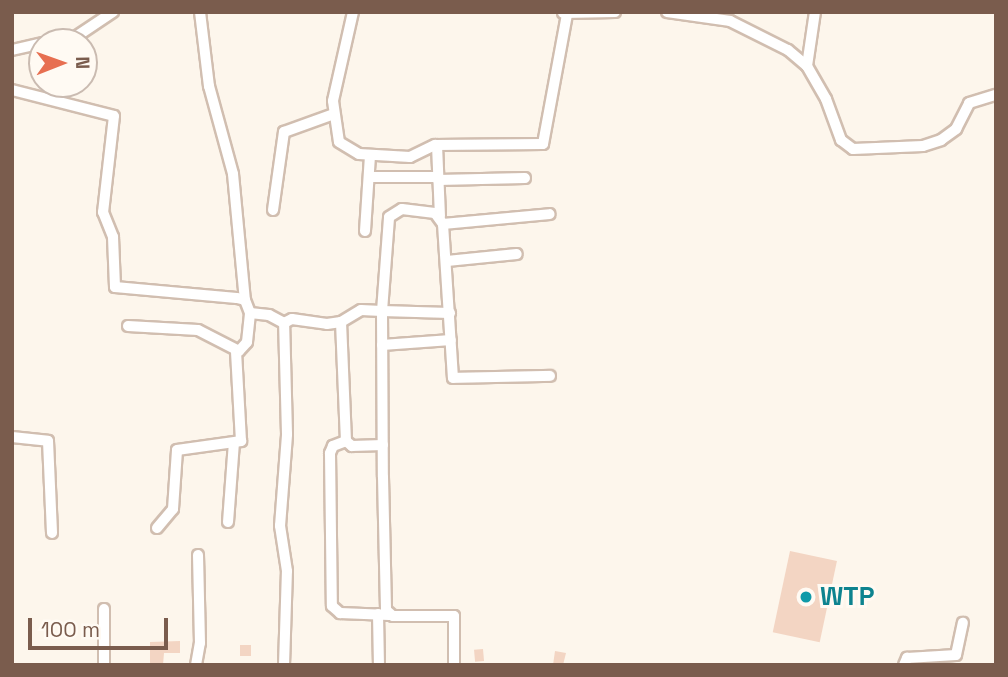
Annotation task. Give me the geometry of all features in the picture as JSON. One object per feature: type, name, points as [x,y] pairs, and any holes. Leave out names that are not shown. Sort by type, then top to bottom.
[{"type":"street","points":[[89,28],[113,12]]},
{"type":"street","points":[[128,326],[198,330],[236,351],[244,350],[250,313],[245,300],[233,174],[209,86],[200,12]]},
{"type":"street","points":[[353,12],[332,101],[343,148],[370,155],[410,157],[437,145],[543,144],[563,13],[615,12]]},
{"type":"street","points":[[667,12],[730,21],[788,50],[807,66],[826,99],[841,139],[852,149],[923,146],[941,140],[956,129],[969,103],[996,95]]},
{"type":"street","points":[[807,66],[815,12]]},
{"type":"street","points":[[12,90],[114,116],[103,212],[113,237],[116,287],[245,300]]},
{"type":"street","points":[[273,210],[284,132],[334,114]]},
{"type":"street","points":[[437,145],[447,261],[451,373],[457,380],[550,376]]},
{"type":"street","points":[[365,232],[370,155]]},
{"type":"street","points":[[369,177],[525,178]]},
{"type":"street","points":[[379,665],[383,615],[382,311],[388,217],[402,209],[442,220],[550,215]]},
{"type":"street","points":[[447,261],[517,254]]},
{"type":"street","points":[[284,323],[292,319],[341,322],[352,312],[450,313]]},
{"type":"street","points":[[250,313],[269,315],[284,323]]},
{"type":"street","points":[[341,322],[346,441],[352,446],[383,445]]},
{"type":"street","points":[[284,323],[287,434],[279,526],[287,571],[284,665]]},
{"type":"street","points":[[382,345],[451,340]]},
{"type":"street","points":[[157,528],[173,509],[177,450],[233,443],[242,435],[236,351]]},
{"type":"street","points":[[12,437],[43,437],[48,441],[52,533]]},
{"type":"street","points":[[346,441],[333,446],[330,453],[331,600],[340,613],[454,616],[454,665]]},
{"type":"street","points":[[228,522],[233,443]]},
{"type":"street","points":[[196,665],[198,555]]},
{"type":"street","points":[[104,609],[104,665]]},
{"type":"street","points":[[904,665],[907,658],[956,655],[963,623]]},
{"type":"building","name":"WTP","points":[[790,551],[837,561],[820,642],[773,632]]},
{"type":"building","points":[[180,641],[180,653],[164,653],[163,665],[150,665],[150,642]]},
{"type":"building","points":[[240,645],[251,645],[251,656],[240,656]]},
{"type":"building","points":[[483,649],[484,661],[475,662],[474,650]]},
{"type":"building","points":[[555,651],[566,653],[563,665],[553,665]]},
{"type":"place","name":"WTP","points":[[806,597]]}]
